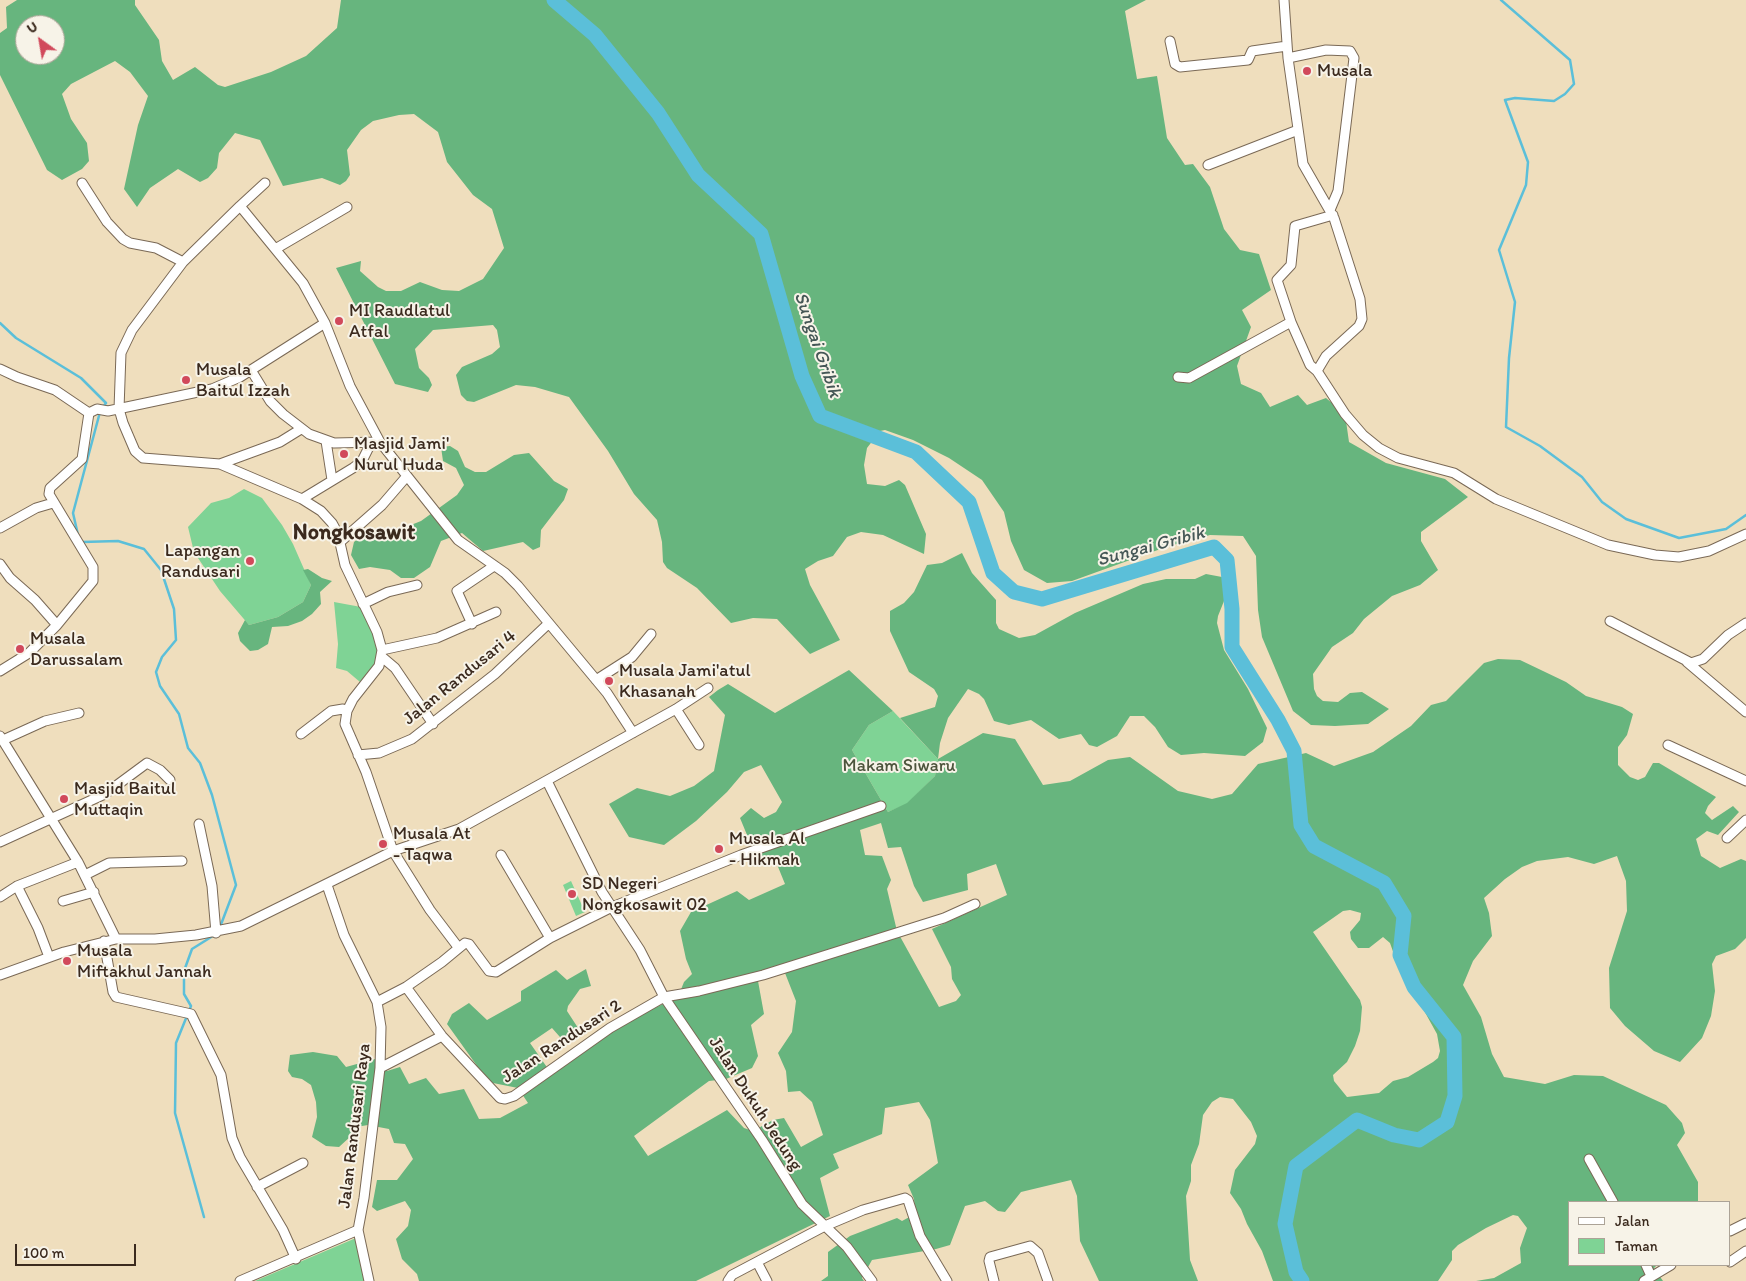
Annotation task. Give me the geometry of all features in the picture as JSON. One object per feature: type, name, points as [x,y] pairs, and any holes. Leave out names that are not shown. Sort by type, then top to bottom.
[{"type":"street","points":[[1284,0],[1288,58],[1303,164],[1331,213],[1360,299],[1362,319],[1354,332],[1326,356],[1317,371]]},
{"type":"street","points":[[1170,41],[1175,64],[1180,66],[1248,60],[1252,51],[1287,46]]},
{"type":"street","points":[[1288,58],[1326,50],[1350,51],[1354,58],[1338,191],[1331,213]]},
{"type":"street","points":[[1208,165],[1298,130]]},
{"type":"street","points":[[82,183],[106,222],[123,239],[130,243],[156,248],[182,262]]},
{"type":"street","points":[[265,183],[182,262],[132,330],[121,353],[119,409],[130,442],[143,458],[220,464],[302,499],[328,517],[336,529],[345,565],[377,632],[382,653],[395,668],[433,724]]},
{"type":"street","points":[[240,206],[277,248],[303,283],[324,323],[375,442],[407,476],[458,540],[518,586],[617,706],[633,733]]},
{"type":"street","points":[[277,248],[347,207]]},
{"type":"street","points":[[1331,213],[1295,226],[1291,265],[1277,280],[1291,322],[1310,365],[1317,371],[1340,409],[1363,435],[1380,448],[1401,459],[1454,473],[1496,499],[1608,545],[1669,557],[1709,551],[1746,534]]},
{"type":"street","points":[[1178,377],[1189,378],[1291,322]]},
{"type":"street","points":[[0,369],[55,390],[97,411],[119,409],[212,389],[251,370],[324,323]]},
{"type":"street","points":[[251,370],[270,400],[301,429],[326,441],[375,442]]},
{"type":"street","points":[[0,671],[29,653],[57,625],[93,581],[93,567],[49,494],[50,488],[82,459],[97,411]]},
{"type":"street","points":[[220,464],[286,439],[301,429]]},
{"type":"street","points":[[326,441],[332,480]]},
{"type":"street","points":[[302,499],[332,480],[346,474],[362,461],[375,442]]},
{"type":"street","points":[[340,542],[382,505],[407,476]]},
{"type":"street","points":[[0,528],[36,508],[53,503]]},
{"type":"street","points":[[0,564],[10,578],[35,600],[57,625]]},
{"type":"street","points":[[472,624],[458,591],[494,566]]},
{"type":"street","points":[[363,604],[388,592],[417,585]]},
{"type":"street","points":[[382,653],[436,638],[496,612]]},
{"type":"street","points":[[1610,621],[1687,662],[1746,712]]},
{"type":"street","points":[[1687,662],[1695,663],[1703,659],[1728,635],[1746,623]]},
{"type":"street","name":"Jalan Randusari 4","points":[[358,755],[379,753],[412,738],[433,724],[495,674],[548,624]]},
{"type":"street","points":[[596,680],[632,657],[651,634]]},
{"type":"street","points":[[382,653],[378,666],[353,699],[347,711],[345,724],[393,851],[430,910],[458,947]]},
{"type":"street","points":[[0,975],[49,957],[116,939],[155,939],[217,932],[241,926],[327,886],[393,851],[452,832],[676,709],[708,688]]},
{"type":"street","points":[[301,734],[331,711],[343,709],[347,711]]},
{"type":"street","points":[[676,709],[699,745]]},
{"type":"street","points":[[79,713],[45,721],[1,737],[78,862],[116,939]]},
{"type":"street","points":[[1668,745],[1745,779]]},
{"type":"street","points":[[0,842],[105,794],[147,763],[160,770],[170,780]]},
{"type":"street","name":"Jalan Dukuh Jedung","points":[[547,781],[602,892],[640,950],[664,996],[762,1140],[802,1204],[857,1258],[872,1281]]},
{"type":"street","points":[[377,1002],[406,987],[465,943],[469,944],[489,971],[494,972],[550,938],[612,907],[741,855],[880,806]]},
{"type":"street","points":[[1727,838],[1746,820]]},
{"type":"street","points":[[199,824],[212,886],[217,932]]},
{"type":"street","points":[[501,855],[550,938]]},
{"type":"street","points":[[85,875],[109,863],[182,861]]},
{"type":"street","points":[[0,897],[17,886],[78,862]]},
{"type":"street","points":[[17,886],[38,928],[49,957]]},
{"type":"street","name":"Jalan Randusari Raya","points":[[327,886],[344,935],[377,1002],[381,1027],[380,1068],[358,1230]]},
{"type":"street","points":[[63,901],[94,892]]},
{"type":"street","points":[[664,996],[699,991],[763,975],[944,918],[975,904]]},
{"type":"street","points":[[104,942],[113,992],[116,996],[188,1013],[221,1075],[232,1138],[240,1157],[283,1230],[296,1258]]},
{"type":"street","name":"Jalan Randusari 2","points":[[406,987],[442,1036],[500,1098],[504,1099],[514,1096],[610,1028],[664,996]]},
{"type":"street","points":[[380,1068],[442,1036]]},
{"type":"street","points":[[1588,1159],[1612,1201]]},
{"type":"street","points":[[257,1187],[303,1162]]},
{"type":"street","points":[[725,1281],[732,1275],[825,1226],[862,1210],[906,1198],[920,1236],[947,1281]]},
{"type":"street","points":[[1731,1230],[1746,1223]]},
{"type":"street","points":[[240,1281],[358,1230],[369,1281]]},
{"type":"street","points":[[994,1281],[988,1262],[990,1257],[1030,1246],[1038,1253],[1048,1281]]},
{"type":"street","points":[[1731,1261],[1746,1251]]},
{"type":"street","points":[[757,1262],[766,1281]]},
{"type":"street","points":[[1648,1278],[1669,1266]]},
{"type":"green space","points":[[17,0],[135,0],[135,5],[159,40],[162,61],[173,80],[195,67],[218,85],[225,87],[271,72],[306,56],[337,28],[341,0],[1146,0],[1125,11],[1137,79],[1157,76],[1167,138],[1185,165],[1193,164],[1210,187],[1224,229],[1240,250],[1259,254],[1271,290],[1242,310],[1251,327],[1237,366],[1241,384],[1261,393],[1270,407],[1298,395],[1307,405],[1326,398],[1345,414],[1349,442],[1386,463],[1445,479],[1468,497],[1421,532],[1421,541],[1438,570],[1420,585],[1392,596],[1364,619],[1353,633],[1332,647],[1313,674],[1314,689],[1317,696],[1323,701],[1338,702],[1350,693],[1362,692],[1389,709],[1368,724],[1335,726],[1311,725],[1293,711],[1262,637],[1258,610],[1256,556],[1243,536],[1210,535],[1166,547],[1072,581],[1047,583],[1024,570],[1011,541],[1004,512],[982,480],[949,458],[913,440],[885,430],[880,431],[867,448],[864,465],[867,484],[885,486],[899,480],[905,485],[926,534],[924,554],[883,535],[861,532],[847,537],[833,556],[818,561],[805,569],[810,585],[840,640],[810,654],[777,619],[753,618],[731,623],[697,588],[667,568],[663,562],[662,542],[657,520],[634,494],[608,451],[569,397],[535,387],[516,385],[474,402],[467,401],[461,395],[456,375],[462,367],[492,354],[500,347],[497,330],[493,325],[433,330],[415,349],[419,368],[429,378],[432,385],[428,392],[395,384],[336,268],[361,261],[360,271],[378,287],[386,291],[401,291],[420,282],[442,290],[459,291],[483,279],[504,248],[492,209],[473,195],[447,162],[438,132],[414,114],[399,115],[373,121],[361,130],[347,150],[350,175],[346,181],[340,185],[322,178],[283,186],[260,140],[235,133],[219,153],[217,168],[208,178],[200,182],[178,169],[150,188],[137,207],[124,189],[138,125],[148,96],[130,72],[115,61],[71,84],[62,94],[71,119],[87,143],[89,161],[82,169],[62,180],[47,170],[0,75],[0,33],[7,28],[6,7]]},
{"type":"green space","points":[[450,446],[458,451],[465,467],[475,472],[486,472],[514,455],[529,453],[554,481],[568,489],[564,500],[541,530],[540,547],[533,550],[523,542],[483,551],[462,533],[441,541],[430,567],[414,578],[401,578],[390,570],[370,567],[359,569],[351,555],[354,542],[369,530],[381,533],[396,531],[421,521],[457,495],[464,485],[456,468],[443,461],[441,447]]},
{"type":"green space","name":"Lapangan Randusari","points":[[244,489],[262,498],[282,525],[293,544],[311,585],[303,602],[278,617],[249,625],[220,591],[194,552],[188,527],[211,503],[229,498]]},
{"type":"green space","points":[[962,553],[972,573],[996,600],[996,623],[999,629],[1019,638],[1035,635],[1075,613],[1143,584],[1166,579],[1195,579],[1206,574],[1222,577],[1225,584],[1224,601],[1217,623],[1224,650],[1248,689],[1267,728],[1263,742],[1245,756],[1204,753],[1181,755],[1168,747],[1155,727],[1144,716],[1130,716],[1117,736],[1097,747],[1089,745],[1081,734],[1059,739],[1031,720],[1009,725],[994,721],[984,699],[979,694],[968,689],[948,718],[940,743],[938,759],[900,718],[935,707],[938,696],[934,689],[909,672],[890,631],[890,611],[904,603],[914,592],[927,565],[942,563]]},
{"type":"green space","points":[[308,569],[322,578],[332,581],[320,592],[321,604],[302,621],[288,626],[272,627],[268,644],[258,650],[250,651],[240,641],[238,633],[245,620],[249,625],[278,617],[303,602],[311,585],[303,570]]},
{"type":"green space","points":[[334,602],[361,607],[379,649],[379,659],[360,682],[347,671],[336,668],[338,644]]},
{"type":"green space","points":[[1498,659],[1520,660],[1566,682],[1586,696],[1622,707],[1633,714],[1627,735],[1618,747],[1618,765],[1630,777],[1638,780],[1645,777],[1653,763],[1659,763],[1716,797],[1705,813],[1712,820],[1733,806],[1739,812],[1718,835],[1707,831],[1696,839],[1701,856],[1720,868],[1741,859],[1746,861],[1746,938],[1735,949],[1716,956],[1712,964],[1715,991],[1711,1016],[1702,1038],[1680,1062],[1654,1051],[1625,1026],[1610,1008],[1609,968],[1627,911],[1626,881],[1617,856],[1594,864],[1568,857],[1537,861],[1522,867],[1505,879],[1484,898],[1489,913],[1492,936],[1473,961],[1463,985],[1481,1017],[1492,1054],[1504,1077],[1545,1084],[1574,1075],[1603,1076],[1666,1105],[1682,1123],[1685,1133],[1677,1145],[1698,1182],[1698,1201],[1568,1201],[1568,1266],[1656,1266],[1654,1268],[1663,1281],[1476,1281],[1494,1278],[1521,1263],[1520,1248],[1527,1228],[1518,1216],[1513,1215],[1486,1228],[1458,1245],[1452,1251],[1452,1260],[1438,1281],[1273,1281],[1262,1251],[1241,1209],[1230,1193],[1235,1170],[1255,1144],[1257,1136],[1251,1122],[1233,1099],[1220,1097],[1212,1102],[1203,1115],[1199,1144],[1191,1165],[1191,1181],[1186,1196],[1190,1260],[1198,1281],[1099,1281],[1080,1241],[1077,1196],[1071,1180],[1021,1192],[1005,1212],[998,1211],[985,1201],[965,1206],[950,1245],[872,1260],[862,1278],[864,1281],[821,1281],[828,1276],[828,1252],[850,1236],[897,1218],[902,1221],[915,1214],[914,1199],[908,1185],[938,1163],[930,1120],[919,1102],[885,1108],[882,1134],[833,1154],[839,1168],[820,1178],[830,1216],[696,1281],[419,1281],[417,1274],[402,1259],[396,1239],[408,1226],[411,1210],[405,1201],[377,1211],[372,1207],[377,1180],[397,1180],[413,1159],[405,1144],[394,1143],[389,1129],[368,1125],[356,1127],[351,1136],[339,1147],[326,1146],[312,1137],[317,1117],[316,1102],[311,1085],[302,1079],[292,1077],[288,1071],[290,1055],[313,1052],[337,1056],[346,1067],[375,1059],[376,1065],[387,1071],[400,1067],[409,1084],[426,1078],[439,1094],[464,1089],[479,1119],[500,1118],[528,1103],[518,1088],[493,1083],[480,1070],[447,1024],[452,1014],[469,1003],[487,1020],[521,1001],[521,991],[556,970],[567,980],[586,969],[591,986],[580,989],[568,1006],[567,1011],[582,1034],[567,1045],[552,1028],[530,1043],[551,1073],[629,1020],[678,997],[684,982],[692,974],[686,959],[680,931],[691,912],[737,891],[749,900],[785,884],[774,857],[757,859],[740,818],[751,808],[764,818],[776,812],[782,802],[761,765],[744,772],[727,792],[696,821],[664,845],[629,837],[609,804],[637,788],[670,796],[694,786],[714,771],[725,715],[709,697],[728,684],[775,713],[849,670],[893,711],[869,725],[852,750],[888,812],[907,803],[935,776],[938,759],[983,733],[1015,739],[1043,785],[1070,781],[1108,760],[1130,757],[1178,791],[1212,799],[1232,794],[1258,764],[1306,753],[1334,766],[1373,752],[1411,726],[1431,705],[1446,701],[1484,663]],"holes":[[[881,823],[888,848],[901,847],[914,886],[923,902],[968,890],[967,874],[996,864],[1007,895],[932,929],[951,967],[952,979],[961,995],[956,1001],[939,1007],[897,931],[887,889],[891,880],[882,856],[865,855],[860,830]],[[1350,910],[1361,913],[1360,920],[1350,932],[1351,939],[1358,948],[1369,948],[1383,937],[1390,943],[1396,960],[1437,1034],[1440,1051],[1438,1058],[1433,1062],[1408,1077],[1393,1081],[1379,1093],[1347,1097],[1334,1081],[1333,1075],[1347,1062],[1355,1046],[1360,1031],[1362,1007],[1360,1000],[1313,932],[1343,911]],[[785,973],[796,1001],[792,1032],[778,1053],[786,1071],[788,1092],[800,1091],[812,1102],[823,1135],[801,1147],[784,1118],[773,1120],[753,1131],[744,1128],[727,1110],[648,1156],[634,1136],[709,1081],[726,1079],[752,1068],[758,1056],[751,1025],[764,1014],[758,981]]]},
{"type":"green space","name":"Makam Siwaru","points":[[893,711],[938,759],[935,776],[907,804],[888,812],[852,750],[869,725]]},
{"type":"green space","points":[[571,881],[585,912],[576,916],[563,885]]},
{"type":"green space","points":[[356,1238],[365,1281],[255,1281]]},
{"type":"waterway","name":"Sungai Gribik","points":[[554,0],[595,35],[658,113],[698,175],[761,234],[802,376],[820,416],[916,452],[969,502],[993,573],[1014,592],[1042,599],[1214,547],[1227,560],[1232,609],[1232,647],[1278,720],[1294,751],[1301,825],[1314,846],[1384,883],[1404,916],[1400,955],[1414,987],[1454,1037],[1455,1096],[1447,1122],[1419,1140],[1394,1135],[1357,1120],[1296,1166],[1285,1224],[1296,1272],[1302,1281]]},
{"type":"waterway","points":[[1501,0],[1570,60],[1574,84],[1565,94],[1554,101],[1515,98],[1505,100],[1528,162],[1526,185],[1499,250],[1515,302],[1509,358],[1506,427],[1540,446],[1582,477],[1602,502],[1626,519],[1679,538],[1726,529],[1746,515]]},
{"type":"waterway","points":[[0,323],[16,338],[81,378],[106,403],[103,407]]},
{"type":"waterway","points":[[78,535],[73,513],[100,412]]},
{"type":"waterway","points":[[82,542],[118,541],[144,549],[161,570],[174,609],[176,640],[162,657],[156,672],[160,686],[179,714],[188,748],[200,763],[212,795],[236,885],[220,927]]},
{"type":"waterway","points":[[204,1217],[175,1113],[176,1043],[191,1006],[184,994],[184,971],[192,949],[216,934]]},
{"type":"place","name":"Musala","points":[[1307,71]]},
{"type":"place","name":"MI Raudlatul Atfal","points":[[339,321]]},
{"type":"place","name":"Musala Baitul Izzah","points":[[186,380]]},
{"type":"place","name":"Masjid Jami' Nurul Huda","points":[[344,454]]},
{"type":"place","name":"Lapangan Randusari","points":[[250,561]]},
{"type":"place","name":"Musala Darussalam","points":[[20,649]]},
{"type":"place","name":"Musala Jami'atul Khasanah","points":[[609,681]]},
{"type":"place","name":"Masjid Baitul Muttaqin","points":[[64,799]]},
{"type":"place","name":"Musala At - Taqwa","points":[[383,844]]},
{"type":"place","name":"Musala Al - Hikmah","points":[[719,849]]},
{"type":"place","name":"SD Negeri Nongkosawit 02","points":[[572,894]]},
{"type":"place","name":"Musala Miftakhul Jannah","points":[[67,961]]},
{"type":"district","name":"Nongkosawit","points":[[354,533]]}]
